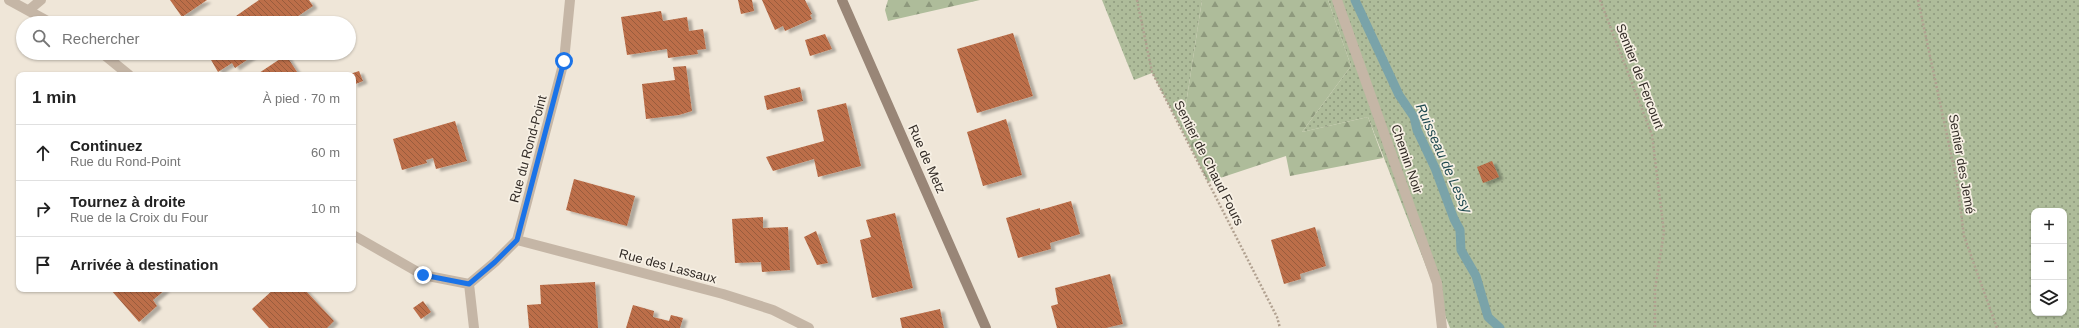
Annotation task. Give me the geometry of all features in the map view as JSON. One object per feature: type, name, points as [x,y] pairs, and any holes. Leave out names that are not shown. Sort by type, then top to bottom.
[{"type":"main road","name":"Rue de Metz","points":[[842,0],[986,328]]},
{"type":"street","points":[[9,0],[39,16]]},
{"type":"street","points":[[29,10],[41,0]]},
{"type":"street","name":"Rue du Rond-Point","points":[[517,240],[564,61],[570,0]]},
{"type":"street","name":"Chemin Noir","points":[[1337,0],[1437,283],[1442,328]]},
{"type":"street","points":[[111,60],[125,72]]},
{"type":"street","points":[[356,237],[423,275],[469,284]]},
{"type":"street","points":[[469,284],[495,262],[517,240]]},
{"type":"street","name":"Rue des Lassaux","points":[[517,240],[723,294],[773,310],[809,328]]},
{"type":"street","points":[[469,284],[474,328]]},
{"type":"path","name":"Sentier de Chaud Fours","points":[[1137,0],[1152,72],[1276,316],[1280,328]]},
{"type":"path","name":"Sentier de Fercourt","points":[[1600,0],[1652,136],[1664,232],[1655,289],[1655,328]]},
{"type":"path","name":"Sentier des Jemé","points":[[1918,0],[1957,182],[1964,236],[1997,328]]},
{"type":"green space","points":[[888,0],[980,0],[888,21],[885,10]]},
{"type":"green space","points":[[1102,0],[1202,0],[1182,130],[1152,73],[1134,80]]},
{"type":"green space","points":[[1202,0],[1328,0],[1351,66],[1302,132],[1368,117],[1383,158],[1290,176],[1286,156],[1208,182],[1182,130]]},
{"type":"green space","points":[[1328,0],[2079,0],[2079,328],[1450,328],[1368,117],[1302,132],[1351,66]]},
{"type":"building","points":[[170,0],[207,0],[183,16],[181,16]]},
{"type":"building","points":[[259,0],[309,0],[313,6],[298,16],[236,16]]},
{"type":"building","points":[[738,0],[752,0],[754,11],[741,14]]},
{"type":"building","points":[[762,0],[805,0],[812,14],[810,15],[812,19],[785,31],[783,26],[775,30]]},
{"type":"building","points":[[661,11],[663,21],[687,17],[689,31],[703,29],[706,49],[697,50],[698,54],[668,58],[667,49],[627,55],[621,17]]},
{"type":"building","points":[[1013,33],[1033,96],[977,113],[957,49]]},
{"type":"building","points":[[825,34],[832,49],[810,56],[805,40]]},
{"type":"building","points":[[211,60],[247,60],[235,68],[232,63],[218,72]]},
{"type":"building","points":[[278,60],[289,60],[297,72],[260,72]]},
{"type":"building","points":[[686,66],[692,111],[679,115],[646,119],[642,84],[675,80],[673,67]]},
{"type":"building","points":[[359,71],[363,81],[356,84],[356,72]]},
{"type":"building","points":[[800,87],[803,101],[767,110],[764,96]]},
{"type":"building","points":[[846,103],[861,166],[818,177],[814,159],[773,171],[766,157],[824,141],[817,110]]},
{"type":"building","points":[[1006,119],[1022,175],[983,186],[967,132]]},
{"type":"building","points":[[455,121],[467,161],[436,169],[433,158],[426,160],[427,163],[402,170],[393,139]]},
{"type":"building","points":[[1492,161],[1499,177],[1483,183],[1477,167]]},
{"type":"building","points":[[574,179],[635,196],[627,226],[566,210]]},
{"type":"building","points":[[1071,201],[1080,234],[1050,243],[1051,249],[1018,258],[1006,218]]},
{"type":"building","points":[[895,213],[913,288],[872,298],[860,240],[871,237],[866,220]]},
{"type":"building","points":[[763,217],[763,228],[788,227],[790,270],[762,272],[761,262],[735,263],[732,219]]},
{"type":"building","points":[[1315,227],[1326,266],[1300,274],[1301,279],[1284,284],[1271,240]]},
{"type":"building","points":[[816,231],[828,263],[817,265],[804,237]]},
{"type":"building","points":[[1110,274],[1123,324],[1106,328],[1057,328],[1051,306],[1058,304],[1055,288]]},
{"type":"building","points":[[595,282],[598,328],[529,328],[527,305],[541,304],[540,285]]},
{"type":"building","points":[[113,292],[162,292],[153,300],[157,306],[139,322]]},
{"type":"building","points":[[271,292],[307,292],[334,321],[327,328],[269,328],[252,309]]},
{"type":"building","points":[[423,301],[431,312],[421,319],[413,308]]},
{"type":"building","points":[[633,305],[654,311],[653,317],[669,321],[671,315],[683,318],[680,328],[626,328]]},
{"type":"building","points":[[940,309],[944,328],[902,328],[900,318]]},
{"type":"waterway","name":"Ruisseau de Lessy","points":[[1355,0],[1399,95],[1414,117],[1417,130],[1435,168],[1454,219],[1460,230],[1461,250],[1476,276],[1488,317],[1500,328]]},
{"type":"route","points":[[423,275],[469,284],[495,262],[517,240],[564,61]]}]
